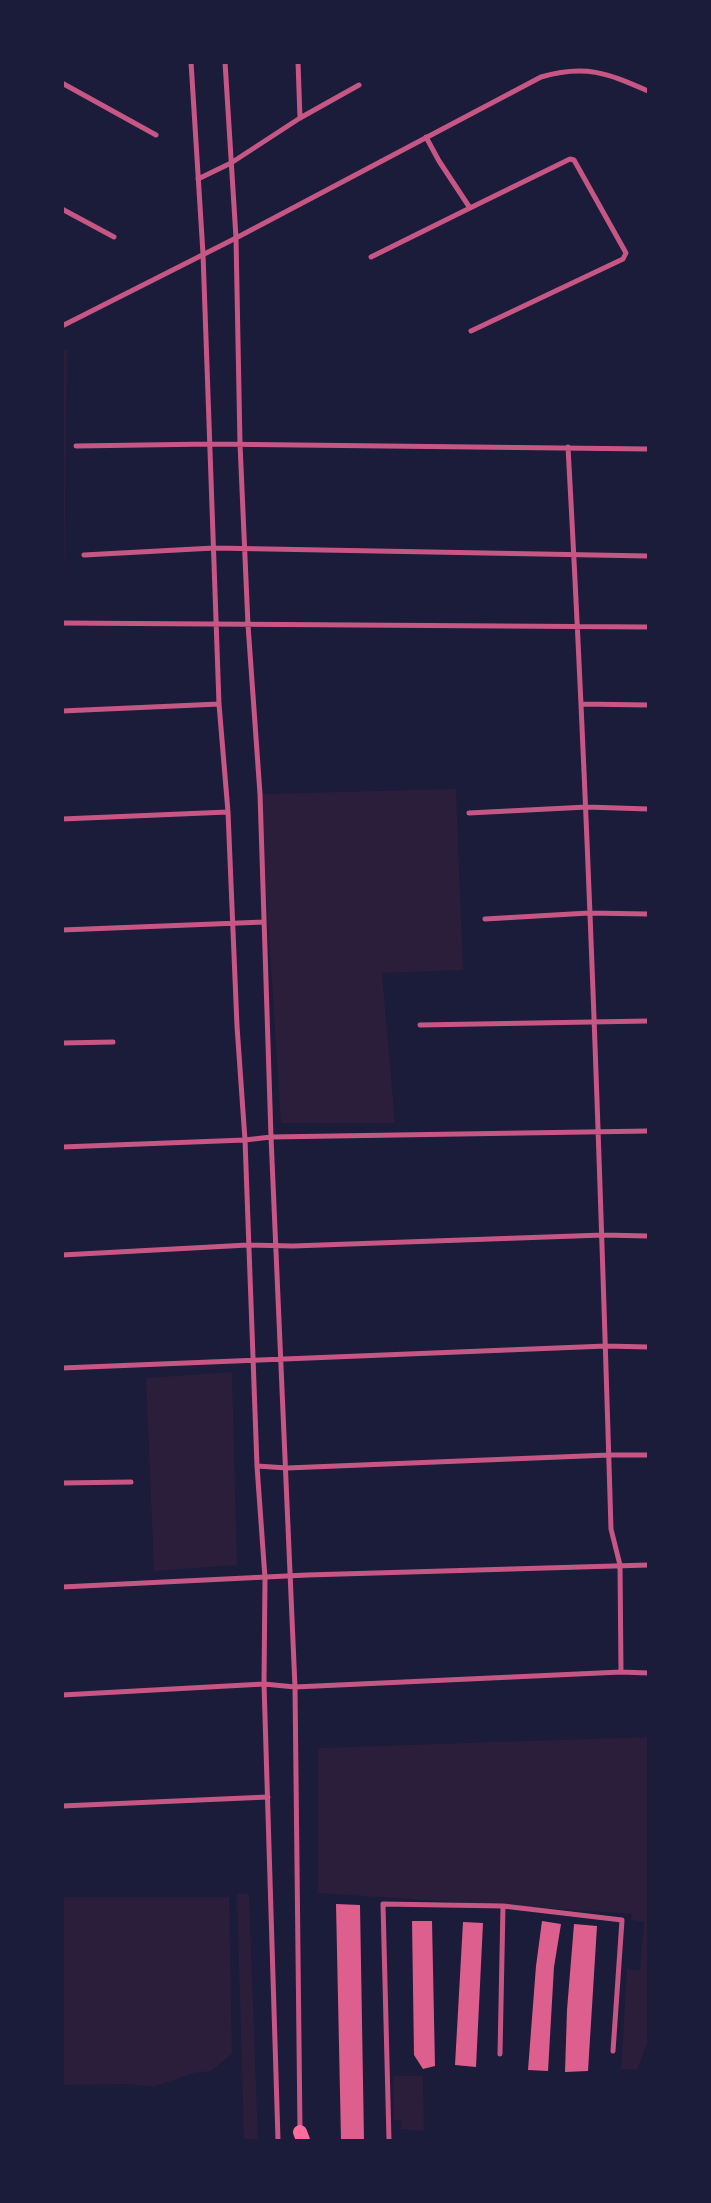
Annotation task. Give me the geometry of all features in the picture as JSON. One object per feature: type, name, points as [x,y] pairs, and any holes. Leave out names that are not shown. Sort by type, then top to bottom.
[{"type":"street","points":[[191,62],[203,254],[219,704],[228,812],[232,923],[245,1140],[257,1466],[265,1578],[264,1684],[278,2140]]},
{"type":"street","points":[[225,62],[236,238],[240,444],[248,625],[260,794],[271,1137],[287,1468],[295,1687],[301,2138]]},
{"type":"street","points":[[298,62],[300,118]]},
{"type":"street","points":[[62,326],[236,238],[540,77],[562,70],[586,70],[612,75],[648,91]]},
{"type":"street","points":[[62,83],[156,135]]},
{"type":"street","points":[[198,179],[231,163],[300,118],[359,85]]},
{"type":"street","points":[[426,137],[439,162],[470,208]]},
{"type":"street","points":[[371,256],[570,159],[574,160],[626,252],[623,259],[471,331]]},
{"type":"street","points":[[62,209],[114,237]]},
{"type":"street","points":[[62,319],[72,321]]},
{"type":"street","points":[[76,446],[240,444],[648,449]]},
{"type":"street","points":[[568,447],[578,626],[599,1130],[611,1529],[620,1565],[621,1672]]},
{"type":"street","points":[[84,555],[214,548],[648,556]]},
{"type":"street","points":[[62,623],[648,627]]},
{"type":"street","points":[[62,711],[219,704]]},
{"type":"street","points":[[581,704],[648,705]]},
{"type":"street","points":[[469,813],[586,807],[648,809]]},
{"type":"street","points":[[62,819],[228,812]]},
{"type":"street","points":[[486,919],[589,913],[648,914]]},
{"type":"street","points":[[62,930],[264,922]]},
{"type":"street","points":[[420,1025],[648,1021]]},
{"type":"street","points":[[62,1044],[113,1042]]},
{"type":"street","points":[[62,1147],[245,1140],[271,1137],[599,1130],[648,1131]]},
{"type":"street","points":[[62,1255],[248,1245],[276,1246],[603,1235],[648,1236]]},
{"type":"street","points":[[62,1368],[253,1362],[606,1346],[648,1347]]},
{"type":"street","points":[[257,1466],[287,1468],[648,1455]]},
{"type":"street","points":[[62,1483],[131,1482]]},
{"type":"street","points":[[62,1587],[290,1576],[648,1565]]},
{"type":"street","points":[[62,1695],[264,1684],[295,1687],[621,1672],[648,1673]]},
{"type":"street","points":[[62,1806],[268,1797]]},
{"type":"street","points":[[389,2140],[383,1904],[503,1906],[622,1920],[613,2051]]},
{"type":"street","points":[[500,2054],[503,1906]]},
{"type":"shaded area","points":[[67,349],[64,601],[62,352]]},
{"type":"shaded area","points":[[456,789],[463,970],[382,973],[395,1123],[281,1123],[260,794]]},
{"type":"shaded area","points":[[232,1372],[237,1565],[154,1571],[146,1378]]},
{"type":"shaded area","points":[[648,1737],[648,2041],[637,2070],[621,2069],[627,1969],[640,1970],[644,1922],[631,1920],[632,1914],[318,1893],[318,1748]]},
{"type":"shaded area","points":[[237,1894],[249,1894],[258,2140],[244,2140]]},
{"type":"shaded area","points":[[62,1897],[229,1897],[232,2054],[211,2071],[194,2073],[153,2087],[129,2084],[63,2085]]},
{"type":"shaded area","points":[[393,2076],[423,2076],[424,2131],[400,2129],[402,2121],[394,2120]]},
{"type":"building","points":[[336,1904],[360,1905],[364,2140],[341,2140]]},
{"type":"building","points":[[412,1921],[432,1921],[435,2066],[423,2069],[414,2055]]},
{"type":"building","points":[[542,1921],[561,1924],[554,1967],[548,2071],[528,2070],[536,1966]]},
{"type":"building","points":[[463,1922],[483,1923],[476,2067],[455,2065]]},
{"type":"building","points":[[574,1924],[597,1926],[588,2071],[565,2072],[567,2010]]}]
